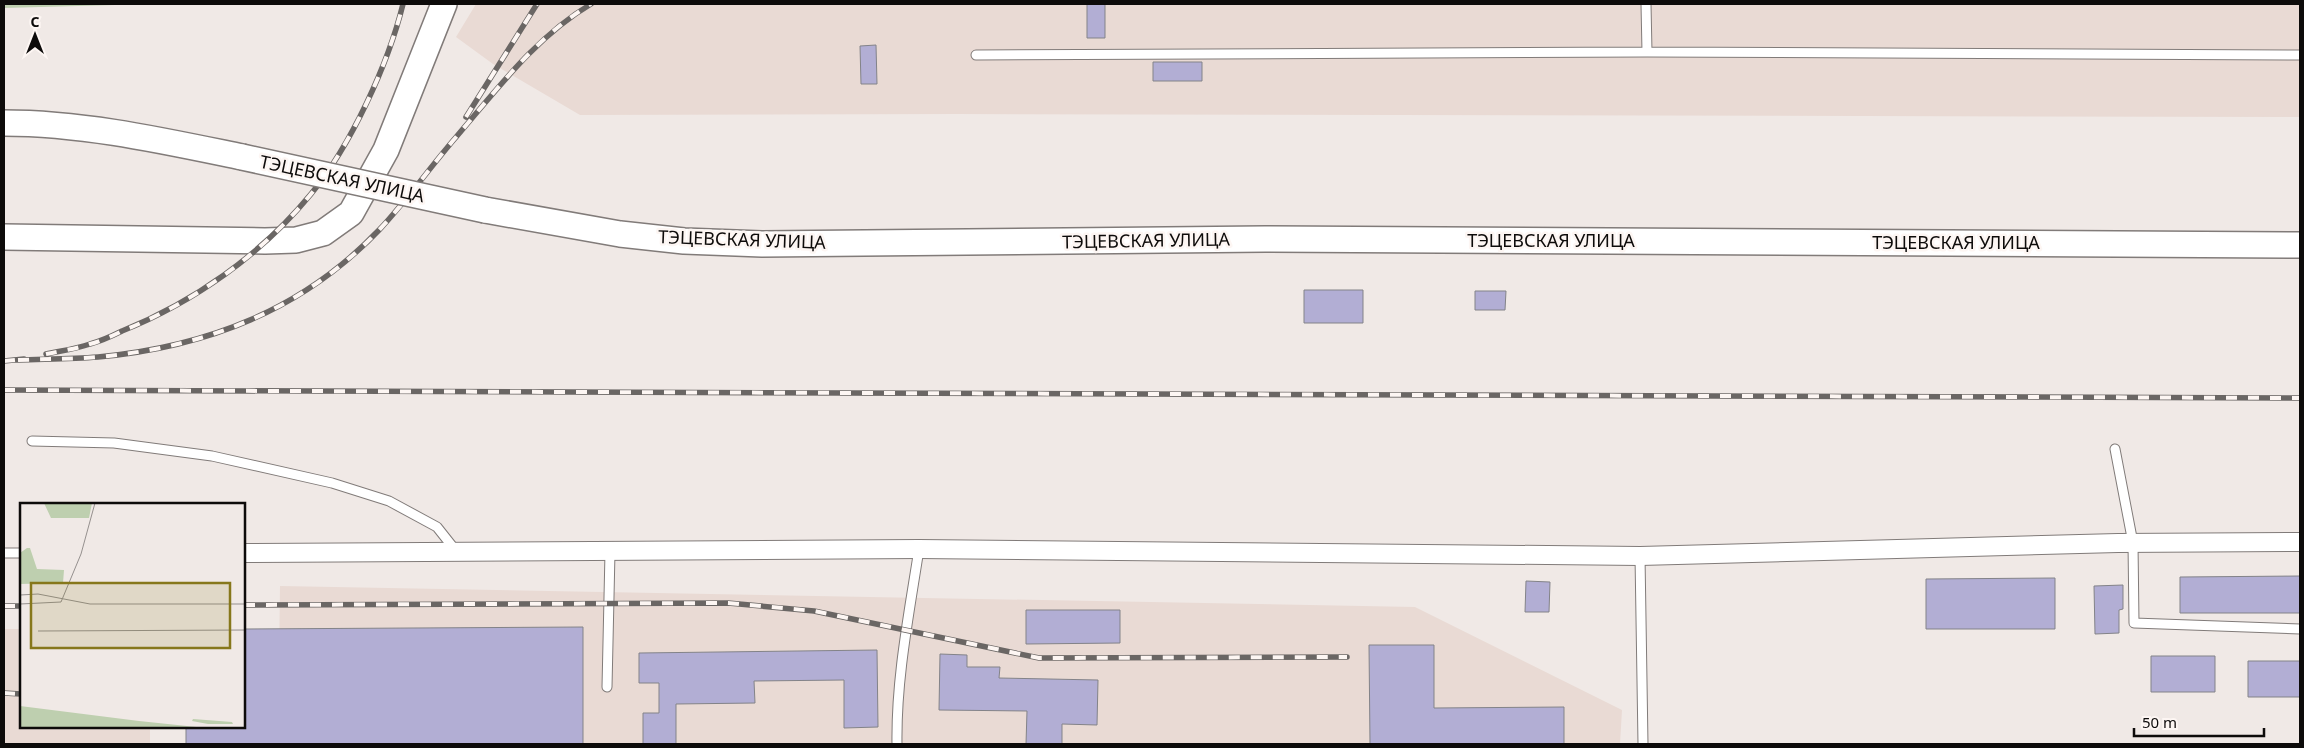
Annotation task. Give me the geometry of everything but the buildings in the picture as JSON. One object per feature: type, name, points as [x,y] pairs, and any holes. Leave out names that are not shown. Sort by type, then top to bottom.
[{"type":"street","points":[[4,237],[265,241],[296,240],[323,233],[351,213],[386,150],[444,4]]},
{"type":"street","name":"ТЭЦЕВСКАЯ УЛИЦА","points":[[4,123],[80,128],[150,139],[485,210],[620,234],[684,241],[762,244],[1275,240],[2300,245]]},
{"type":"street","points":[[245,553],[919,549],[1640,556],[2133,544],[2300,542]]},
{"type":"lane","points":[[1646,4],[1647,52]]},
{"type":"lane","points":[[976,55],[1647,52],[2300,55]]},
{"type":"lane","points":[[32,441],[114,443],[193,453],[332,483],[389,501],[437,527],[457,552]]},
{"type":"lane","points":[[2115,449],[2133,544],[2134,623],[2300,629]]},
{"type":"lane","points":[[897,744],[897,712],[906,628],[919,549]]},
{"type":"lane","points":[[607,687],[610,552]]},
{"type":"lane","points":[[4,553],[20,553]]},
{"type":"lane","points":[[1640,556],[1643,744]]},
{"type":"shaded area","points":[[476,4],[2300,4],[2300,117],[580,115],[493,64],[456,37]]},
{"type":"shaded area","points":[[280,586],[1415,607],[1622,710],[1620,744],[278,744]]},
{"type":"shaded area","points":[[4,629],[20,629],[20,728],[150,728],[150,744],[4,744]]},
{"type":"green space","points":[[4,4],[152,4],[4,8]]},
{"type":"railway","points":[[46,354],[102,340],[175,306],[225,274],[270,237],[311,194],[326,174],[354,128],[388,53],[403,4]]},
{"type":"railway","points":[[466,117],[537,4]]},
{"type":"railway","points":[[18,360],[98,357],[138,352],[177,344],[251,320],[319,282],[380,229],[447,147],[519,64],[553,31],[591,4]]},
{"type":"railway","points":[[4,361],[24,359]]},
{"type":"railway","points":[[4,390],[2300,398]]},
{"type":"railway","points":[[245,605],[728,603],[814,611],[1039,658],[1347,657]]},
{"type":"railway","points":[[4,606],[20,606]]},
{"type":"railway","points":[[4,693],[20,694]]}]
